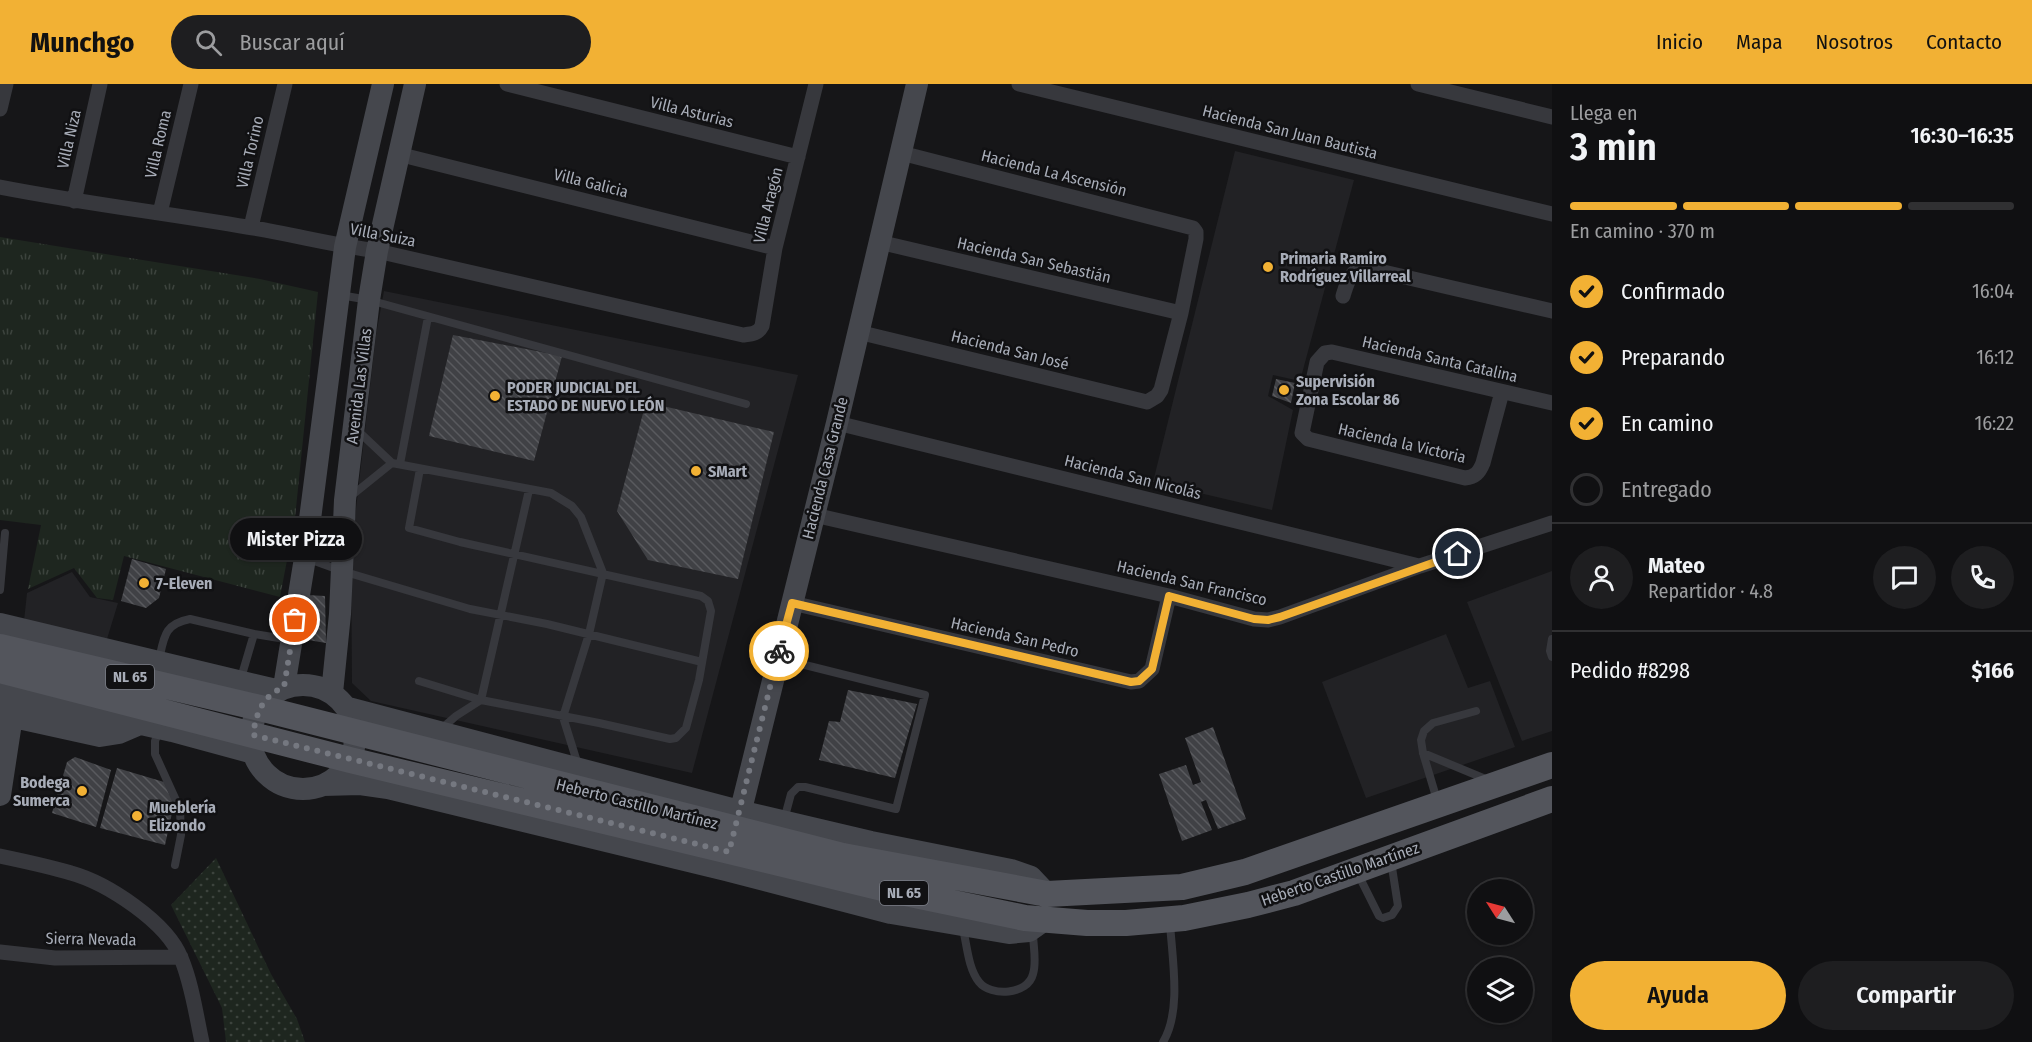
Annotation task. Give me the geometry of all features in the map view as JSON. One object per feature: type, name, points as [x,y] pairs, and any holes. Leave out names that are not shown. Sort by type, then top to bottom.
[{"type":"main road","name":"Heberto Castillo Martínez","points":[[0,647],[273,695],[356,732],[987,912],[1025,918],[1245,872],[1552,765]]},
{"type":"main road","name":"Heberto Castillo Martínez","points":[[0,670],[52,683],[253,744],[350,760],[732,840]]},
{"type":"main road","points":[[13,710],[52,683]]},
{"type":"main road","name":"Heberto Castillo Martínez","points":[[1042,914],[1097,923],[1126,923],[1209,914],[1294,893],[1552,799]]},
{"type":"street","points":[[0,109],[6,84]]},
{"type":"street","name":"Villa Niza","points":[[74,201],[100,84]]},
{"type":"street","name":"Villa Roma","points":[[160,213],[191,84]]},
{"type":"street","name":"Villa Torino","points":[[251,227],[285,84]]},
{"type":"street","name":"Avenida Las Villas","points":[[253,744],[292,640],[305,558],[345,247],[383,84]]},
{"type":"street","name":"Avenida Las Villas","points":[[340,701],[340,614],[345,500],[369,300],[377,251],[415,84]]},
{"type":"street","name":"Villa Asturias","points":[[507,84],[798,158]]},
{"type":"street","name":"Villa Aragón","points":[[756,333],[762,326],[775,248],[816,84]]},
{"type":"street","name":"Hacienda Casa Grande","points":[[732,840],[837,423],[917,84]]},
{"type":"street","name":"Hacienda San Juan Bautista","points":[[1019,84],[1552,214]]},
{"type":"street","points":[[1418,84],[1552,117]]},
{"type":"street","name":"Hacienda La Ascensión","points":[[901,153],[1188,225],[1196,232],[1181,313]]},
{"type":"street","name":"Villa Galicia","points":[[398,154],[775,248]]},
{"type":"street","name":"Villa Suiza","points":[[0,186],[74,201],[251,227],[345,247],[377,251],[743,335],[756,333]]},
{"type":"street","name":"Hacienda San Sebastián","points":[[879,243],[1181,313]]},
{"type":"street","points":[[1343,296],[1353,272],[1359,268],[1366,268],[1552,311]]},
{"type":"street","name":"Hacienda San José","points":[[858,332],[1147,402],[1153,400],[1161,390],[1181,313]]},
{"type":"street","name":"Hacienda Santa Catalina","points":[[1304,437],[1302,429],[1317,363],[1324,353],[1332,352],[1552,403]]},
{"type":"street","name":"Hacienda la Victoria","points":[[1304,437],[1465,478],[1473,477],[1480,471],[1483,463],[1502,392]]},
{"type":"street","name":"Hacienda San Nicolás","points":[[837,423],[1420,566]]},
{"type":"street","name":"Hacienda San Francisco","points":[[814,515],[1169,596],[1254,619],[1268,620],[1420,566],[1552,523]]},
{"type":"street","name":"Hacienda San Pedro","points":[[792,603],[1131,682],[1139,681],[1152,669],[1169,596]]},
{"type":"street","points":[[0,624],[240,681],[273,695],[304,685],[340,701],[438,732],[579,769],[732,840],[891,913],[1009,933],[1024,932],[1042,914],[1031,877],[1011,870],[871,842],[783,821],[732,840],[360,784],[323,785],[310,789],[298,789],[285,786],[264,772],[253,744],[150,727],[13,710]]},
{"type":"street","points":[[0,692],[13,710],[0,795]]},
{"type":"street","points":[[323,785],[343,771],[355,747],[356,732],[340,701]]},
{"type":"street","points":[[0,856],[73,873],[142,911],[167,934],[181,957],[202,1042]]},
{"type":"street","name":"Sierra Nevada","points":[[0,952],[55,958],[181,957]]},
{"type":"lane","points":[[338,295],[369,300],[746,404]]},
{"type":"lane","points":[[345,500],[396,464],[428,317]]},
{"type":"lane","points":[[354,427],[396,464],[551,493],[572,506],[580,517],[603,573],[589,634],[563,717],[579,769]]},
{"type":"lane","points":[[419,681],[481,700],[670,739],[676,738],[686,728],[702,662],[711,611],[708,600],[701,596],[638,584],[603,573],[460,542],[409,528],[420,469]]},
{"type":"lane","points":[[438,732],[456,716],[481,700],[529,489]]},
{"type":"lane","points":[[0,590],[5,533]]},
{"type":"lane","points":[[305,558],[470,609],[589,634],[702,662]]},
{"type":"lane","points":[[159,661],[164,637],[172,625],[190,619],[292,640]]},
{"type":"lane","points":[[240,681],[254,634]]},
{"type":"lane","points":[[1552,639],[1550,651],[1552,657]]},
{"type":"lane","points":[[778,658],[925,695],[896,809],[798,787],[791,794],[783,821]]},
{"type":"lane","points":[[1438,805],[1420,740],[1424,731],[1433,723],[1476,711]]},
{"type":"lane","points":[[150,727],[155,741],[154,754],[180,809],[181,835],[175,866]]},
{"type":"lane","points":[[1423,753],[1498,784]]},
{"type":"lane","points":[[1356,870],[1379,916],[1383,918],[1392,915],[1398,906],[1390,857]]},
{"type":"lane","points":[[962,925],[974,973],[980,983],[987,989],[1006,992],[1023,987],[1031,981],[1042,914]]},
{"type":"lane","points":[[1163,1042],[1173,1022],[1169,919]]},
{"type":"shaded area","name":"Primaria Ramiro Rodríguez Villarreal","points":[[1235,151],[1354,180],[1300,381],[1273,375],[1268,396],[1293,410],[1272,510],[1153,482]]},
{"type":"shaded area","name":"SMart","points":[[384,291],[798,375],[692,773],[371,701],[352,683],[351,552],[376,335]]},
{"type":"shaded area","points":[[1552,571],[1552,731],[1522,741],[1467,602]]},
{"type":"shaded area","points":[[72,572],[90,597],[118,603],[107,639],[24,621],[27,593]]},
{"type":"shaded area","points":[[1446,634],[1468,688],[1490,681],[1515,747],[1366,798],[1322,682]]},
{"type":"green space","points":[[0,237],[260,279],[318,292],[295,518],[280,597],[124,556],[113,600],[97,598],[74,568],[28,589],[41,525],[0,520]]},
{"type":"green space","points":[[216,858],[271,974],[297,1019],[305,1042],[226,1042],[222,1008],[171,905]]},
{"type":"building","name":"PODER JUDICIAL DEL ESTADO DE NUEVO LEÓN","points":[[453,335],[562,356],[534,461],[429,436]]},
{"type":"building","name":"Supervisión Zona Escolar 86","points":[[1276,379],[1295,383],[1291,403],[1272,396]]},
{"type":"building","name":"SMart","points":[[646,402],[774,432],[738,579],[648,560],[617,511]]},
{"type":"building","name":"7-Eleven","points":[[132,559],[166,569],[159,598],[146,608],[121,601]]},
{"type":"building","points":[[307,595],[325,596],[326,643],[296,638]]},
{"type":"building","points":[[848,690],[917,704],[895,778],[819,760],[829,721],[840,722]]},
{"type":"building","points":[[1213,727],[1246,819],[1218,829],[1206,800],[1201,802],[1212,830],[1182,841],[1159,774],[1186,765],[1193,785],[1201,782],[1185,738]]},
{"type":"building","name":"Bodega Sumerca","points":[[75,757],[111,770],[96,827],[52,813],[67,762]]},
{"type":"building","name":"Mueblería Elizondo","points":[[117,768],[164,782],[174,804],[165,845],[100,828]]},
{"type":"way so far","points":[[295,620],[284,687],[276,690],[265,700],[256,718],[253,735],[729,852],[779,651]]},
{"type":"place","name":"Primaria Ramiro Rodríguez Villarreal","points":[[1268,267]]},
{"type":"place","name":"Supervisión Zona Escolar 86","points":[[1284,390]]},
{"type":"place","name":"PODER JUDICIAL DEL ESTADO DE NUEVO LEÓN","points":[[495,396]]},
{"type":"place","name":"SMart","points":[[696,471]]},
{"type":"place","name":"7-Eleven","points":[[144,583]]},
{"type":"place","name":"Mister Pizza","points":[[295,620]]},
{"type":"place","name":"Bodega Sumerca","points":[[82,791]]},
{"type":"place","name":"Mueblería Elizondo","points":[[137,816]]},
{"type":"route","points":[[779,651],[792,603],[1131,682],[1139,681],[1152,669],[1169,596],[1254,619],[1268,620],[1458,554]]}]
